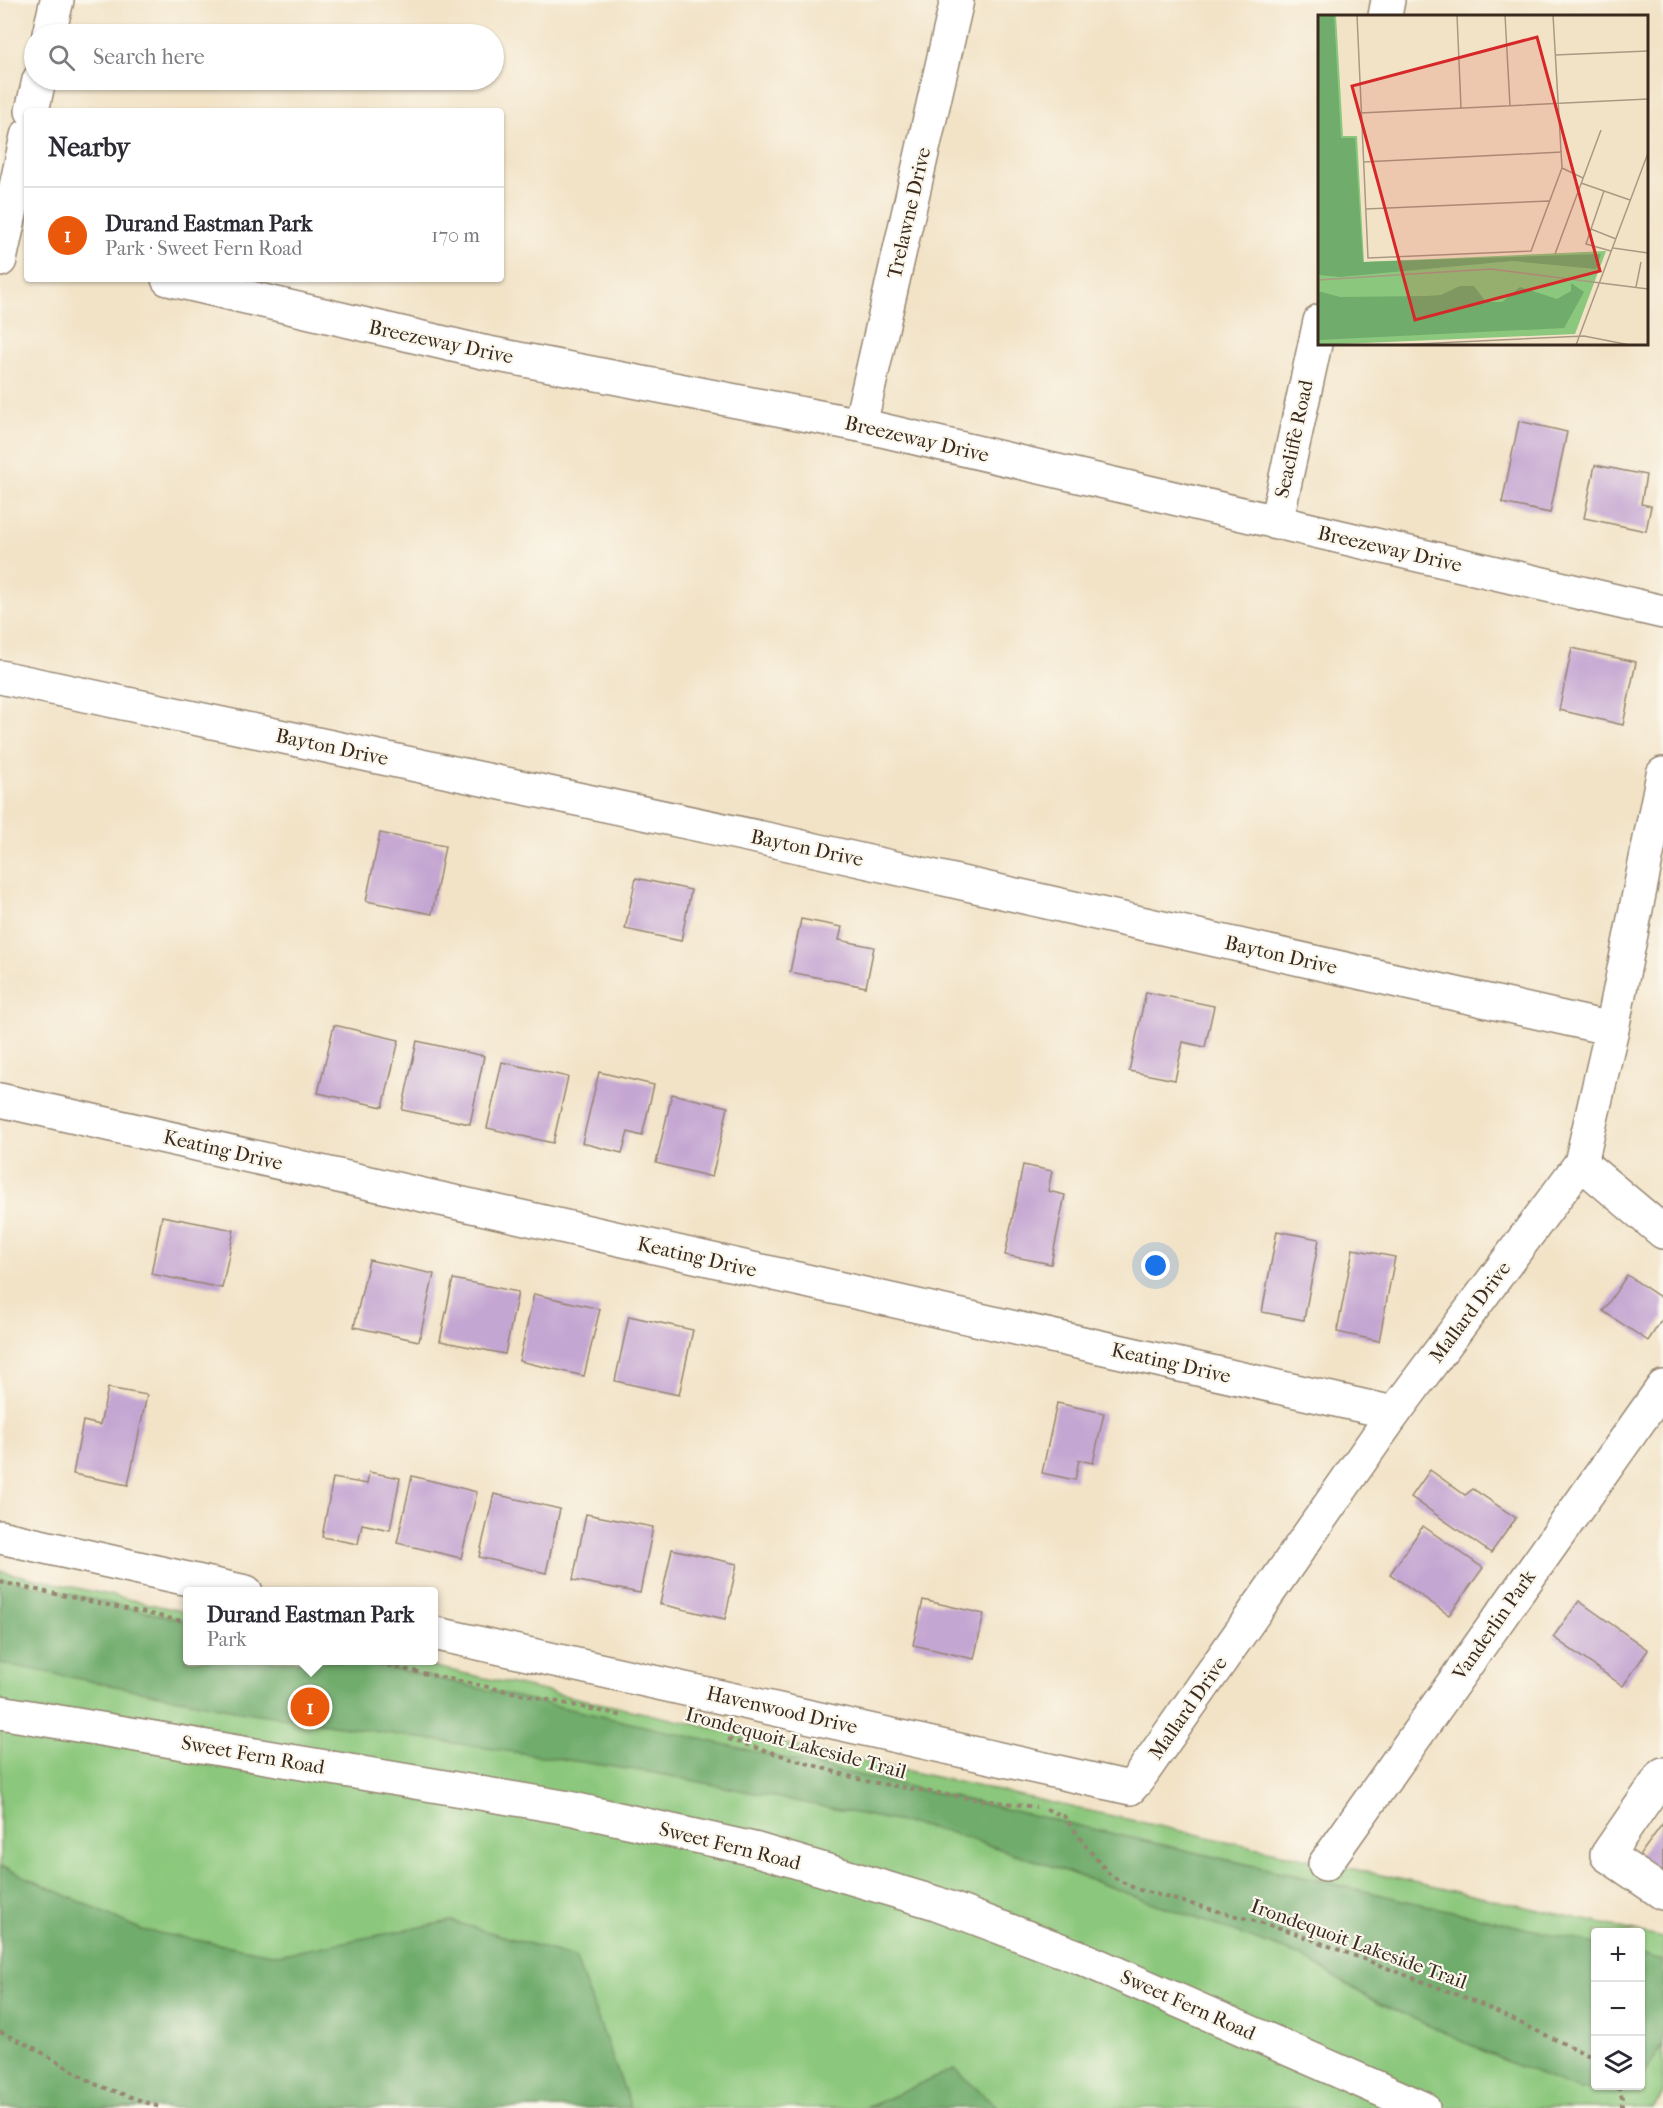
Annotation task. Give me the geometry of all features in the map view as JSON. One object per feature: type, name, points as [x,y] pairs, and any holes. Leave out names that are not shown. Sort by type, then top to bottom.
[{"type":"street","points":[[51,24],[57,0]]},
{"type":"street","name":"Trelawne Drive","points":[[860,425],[957,0]]},
{"type":"street","points":[[1385,15],[1388,0]]},
{"type":"street","points":[[33,108],[37,90]]},
{"type":"street","points":[[10,249],[24,156]]},
{"type":"street","name":"Breezeway Drive","points":[[181,282],[483,352],[860,425],[1663,612]]},
{"type":"street","name":"Seacliffe Road","points":[[1276,523],[1318,330]]},
{"type":"street","name":"Bayton Drive","points":[[0,677],[771,840],[1612,1029]]},
{"type":"street","name":"Mallard Drive","points":[[1130,1788],[1394,1413],[1581,1163],[1612,1029],[1663,774]]},
{"type":"street","name":"Keating Drive","points":[[0,1100],[1394,1413]]},
{"type":"street","points":[[1581,1163],[1663,1232]]},
{"type":"street","name":"Vanderlin Park","points":[[1325,1864],[1663,1387]]},
{"type":"street","points":[[0,1537],[224,1587]]},
{"type":"street","name":"Havenwood Drive","points":[[438,1634],[1130,1788]]},
{"type":"street","name":"Sweet Fern Road","points":[[0,1712],[568,1808],[754,1849],[936,1903],[1079,1958],[1424,2108]]},
{"type":"street","points":[[1663,1774],[1607,1855],[1663,1893]]},
{"type":"path","points":[[0,1582],[183,1621]]},
{"type":"path","points":[[385,1665],[635,1718]]},
{"type":"path","name":"Irondequoit Lakeside Trail","points":[[727,1738],[865,1781],[1044,1808],[1064,1816],[1111,1876],[1136,1889],[1284,1929],[1474,2001],[1591,2057]]},
{"type":"path","points":[[0,2032],[36,2049],[97,2085],[162,2108]]},
{"type":"path","points":[[1620,2090],[1622,2108]]},
{"type":"green space","points":[[0,1571],[183,1611],[183,1665],[426,1665],[1622,1928],[1591,1928],[1591,2090],[1645,2090],[1645,1934],[1663,1938],[1663,2094],[1653,2108],[0,2108]]},
{"type":"green space","points":[[0,1578],[183,1620],[183,1665],[377,1665],[1591,1943],[1591,2089],[1579,2090],[1505,2061],[1369,1998],[1301,1956],[1040,1862],[945,1831],[655,1773],[239,1711],[0,1663]]},
{"type":"green space","points":[[0,1867],[142,1930],[278,1955],[451,1921],[575,1957],[631,2108],[0,2108]]},
{"type":"green space","points":[[1645,1955],[1663,1960],[1663,2046],[1645,2073]]},
{"type":"green space","points":[[954,2069],[999,2108],[866,2108]]},
{"type":"building","points":[[1519,421],[1567,432],[1550,513],[1502,503]]},
{"type":"building","points":[[1595,465],[1646,475],[1641,504],[1651,506],[1646,531],[1584,518]]},
{"type":"building","points":[[1572,648],[1636,662],[1623,725],[1559,710]]},
{"type":"building","points":[[380,833],[445,846],[432,914],[366,901]]},
{"type":"building","points":[[636,878],[691,890],[681,941],[625,929]]},
{"type":"building","points":[[801,919],[842,927],[839,940],[874,947],[866,987],[790,972]]},
{"type":"building","points":[[1146,992],[1214,1006],[1205,1047],[1183,1042],[1175,1080],[1129,1071]]},
{"type":"building","points":[[334,1025],[399,1040],[383,1107],[318,1093]]},
{"type":"building","points":[[417,1041],[484,1056],[470,1124],[402,1110]]},
{"type":"building","points":[[502,1062],[568,1077],[553,1143],[487,1128]]},
{"type":"building","points":[[599,1072],[654,1085],[642,1136],[628,1132],[622,1153],[582,1143]]},
{"type":"building","points":[[672,1094],[728,1107],[712,1177],[656,1163]]},
{"type":"building","points":[[1023,1165],[1052,1171],[1048,1191],[1065,1195],[1051,1264],[1005,1255]]},
{"type":"building","points":[[162,1216],[234,1230],[222,1288],[151,1274]]},
{"type":"building","points":[[1277,1231],[1319,1239],[1304,1320],[1262,1312]]},
{"type":"building","points":[[1353,1249],[1395,1257],[1379,1341],[1337,1332]]},
{"type":"building","points":[[369,1260],[434,1274],[419,1341],[354,1327]]},
{"type":"building","points":[[1627,1275],[1663,1299],[1663,1318],[1648,1341],[1603,1311]]},
{"type":"building","points":[[453,1279],[518,1292],[505,1354],[440,1341]]},
{"type":"building","points":[[534,1294],[600,1309],[584,1376],[519,1361]]},
{"type":"building","points":[[629,1316],[693,1330],[679,1395],[615,1381]]},
{"type":"building","points":[[108,1388],[147,1395],[128,1485],[73,1474],[83,1421],[100,1425]]},
{"type":"building","points":[[1057,1403],[1104,1413],[1093,1463],[1079,1460],[1075,1480],[1042,1473]]},
{"type":"building","points":[[1430,1470],[1465,1495],[1473,1489],[1516,1518],[1491,1553],[1411,1497]]},
{"type":"building","points":[[369,1472],[400,1478],[390,1530],[362,1524],[358,1544],[322,1537],[333,1478],[367,1484]]},
{"type":"building","points":[[412,1476],[477,1492],[461,1558],[397,1543]]},
{"type":"building","points":[[494,1494],[560,1509],[546,1573],[479,1557]]},
{"type":"building","points":[[586,1514],[653,1527],[640,1593],[573,1580]]},
{"type":"building","points":[[1423,1526],[1483,1568],[1449,1615],[1390,1574]]},
{"type":"building","points":[[672,1549],[737,1564],[725,1619],[660,1604]]},
{"type":"building","points":[[923,1600],[984,1614],[974,1659],[913,1645]]},
{"type":"building","points":[[1579,1601],[1648,1650],[1623,1686],[1553,1637]]},
{"type":"building","points":[[1663,1823],[1663,1874],[1639,1856]]},
{"type":"place","name":"Durand Eastman Park","points":[[310,1707]]}]
